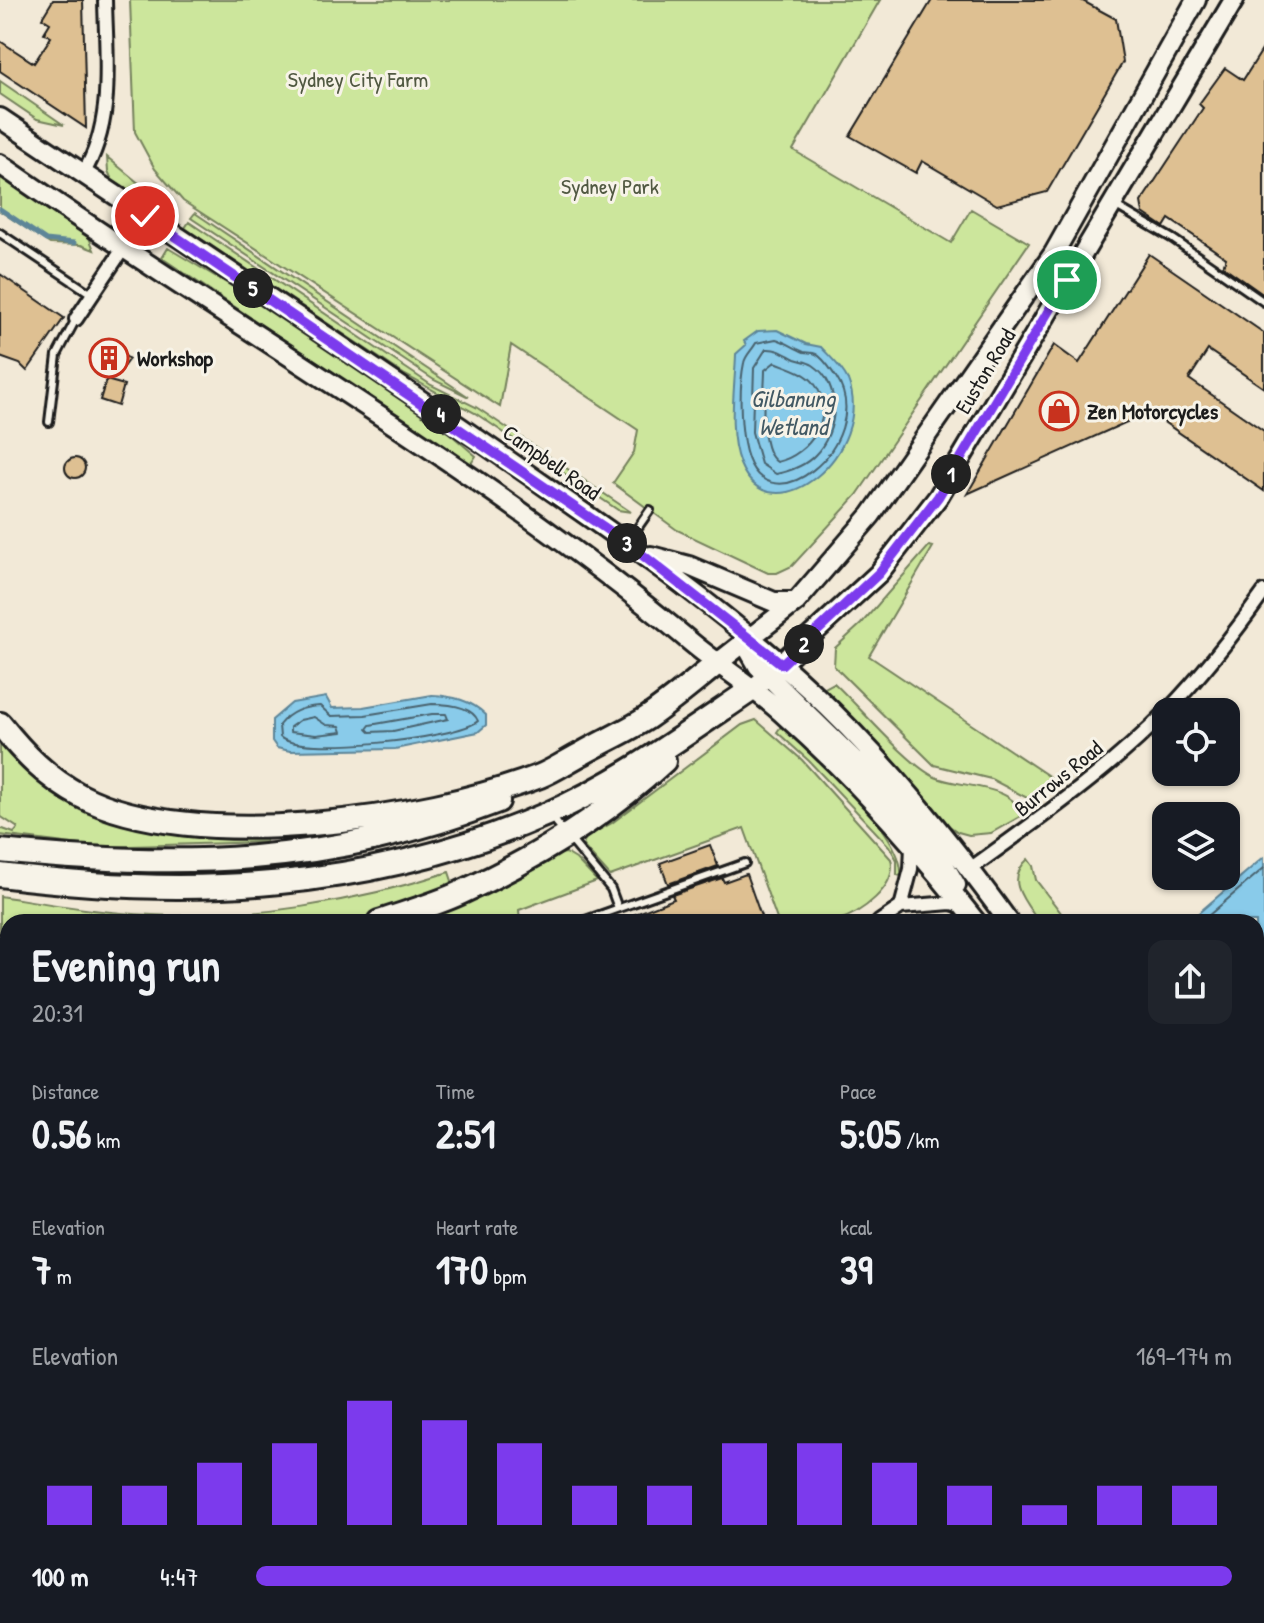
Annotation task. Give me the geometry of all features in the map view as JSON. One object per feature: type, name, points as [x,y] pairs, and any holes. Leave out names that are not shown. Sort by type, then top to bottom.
[{"type":"highway","points":[[0,724],[28,758],[52,779],[82,797],[112,809],[184,822],[290,826],[420,809],[541,775],[645,719],[719,662]]},
{"type":"highway","points":[[0,851],[112,862],[190,862],[286,855],[371,841],[456,817],[553,780],[653,726],[693,695],[719,662]]},
{"type":"highway","points":[[0,875],[127,888],[191,889],[269,884],[389,865],[492,835],[549,813],[627,772],[700,727],[768,676]]},
{"type":"highway","points":[[402,914],[458,894],[567,836],[643,781],[700,727]]},
{"type":"main road","name":"Euston Road","points":[[719,662],[796,602],[871,515],[1054,253],[1196,0]]},
{"type":"main road","name":"Euston Road","points":[[768,676],[879,573],[938,497],[1234,0]]},
{"type":"main road","name":"Campbell Road","points":[[0,118],[634,548],[750,638],[768,676],[819,747],[912,846],[970,914]]},
{"type":"main road","name":"Campbell Road","points":[[0,164],[523,513],[633,593],[719,662],[768,676],[893,775],[1003,914]]},
{"type":"main road","points":[[634,548],[689,566],[774,602],[796,602]]},
{"type":"main road","points":[[768,676],[885,790],[937,853],[952,876],[964,906]]},
{"type":"street","points":[[83,174],[99,144],[106,90],[105,0]]},
{"type":"street","points":[[76,319],[145,216]]},
{"type":"street","name":"Burrows Road","points":[[970,869],[1052,810],[1166,712],[1225,646],[1264,592]]},
{"type":"street","points":[[901,907],[911,869],[912,846]]},
{"type":"street","points":[[891,914],[901,907],[951,903],[964,906]]},
{"type":"lane","points":[[1111,203],[1173,239],[1264,302]]},
{"type":"lane","points":[[0,233],[93,295]]},
{"type":"lane","points":[[49,422],[57,355],[76,319]]},
{"type":"lane","points":[[634,548],[650,510]]},
{"type":"lane","points":[[549,813],[611,889],[618,908]]},
{"type":"lane","points":[[602,914],[745,863]]},
{"type":"green space","name":"Sydney Park","points":[[130,0],[880,0],[793,150],[951,243],[971,209],[1029,243],[857,495],[792,566],[777,573],[768,573],[677,530],[613,483],[634,452],[638,430],[511,345],[500,407],[183,201],[155,169],[135,132]]},
{"type":"green space","points":[[0,81],[64,125],[37,119],[0,94]]},
{"type":"green space","points":[[107,157],[176,214],[172,219],[112,180]]},
{"type":"green space","points":[[0,177],[88,235],[94,250],[81,245],[50,244],[0,211]]},
{"type":"green space","points":[[195,213],[469,397],[434,380],[191,218]]},
{"type":"green space","points":[[189,222],[431,385],[476,407],[631,512],[618,510],[475,413],[405,375],[185,228]]},
{"type":"green space","points":[[168,248],[233,287],[448,432],[476,456],[470,465],[162,258]]},
{"type":"green space","points":[[929,546],[933,547],[869,656],[1056,781],[1031,800],[991,779],[934,765],[834,666],[835,648],[861,624]]},
{"type":"green space","points":[[834,683],[924,770],[945,780],[998,792],[1017,805],[1021,816],[991,833],[969,835],[958,832],[942,821],[886,754],[830,697],[825,688]]},
{"type":"green space","points":[[756,720],[802,760],[891,859],[889,880],[866,906],[852,914],[775,914],[744,828],[610,876],[583,846],[586,837],[612,823],[742,725]]},
{"type":"green space","points":[[782,725],[835,774],[874,817],[889,839],[898,859],[901,876],[897,875],[897,860],[889,846],[809,761],[777,732]]},
{"type":"green space","points":[[0,740],[58,792],[265,836],[266,842],[97,847],[0,835],[0,828],[14,833],[18,828],[0,816]]},
{"type":"green space","points":[[566,853],[576,859],[597,881],[519,910],[519,914],[438,914],[447,911]]},
{"type":"green space","points":[[1028,859],[1036,880],[1062,914],[1033,914],[1019,891],[1017,883],[1021,867]]},
{"type":"green space","points":[[449,872],[454,887],[379,914],[240,914],[303,907],[414,883]]},
{"type":"green space","points":[[0,896],[133,914],[0,914]]},
{"type":"water","name":"Gilbanung Wetland","points":[[777,330],[806,344],[821,347],[848,380],[853,407],[847,433],[835,457],[816,477],[796,489],[774,493],[755,485],[740,464],[734,438],[733,410],[736,354],[746,345],[744,341],[758,331]]},
{"type":"water","points":[[432,695],[468,702],[486,715],[486,725],[478,732],[395,749],[290,751],[277,748],[272,741],[272,720],[292,703],[326,697],[332,708],[363,707]]},
{"type":"water","points":[[1264,857],[1264,914],[1197,914],[1225,890],[1240,890],[1240,878]]},
{"type":"building","points":[[53,0],[83,0],[86,128],[0,71],[0,41],[34,63],[51,37],[44,33],[50,23],[42,18]]},
{"type":"building","points":[[932,0],[1081,0],[1116,19],[1123,62],[1047,192],[997,205],[922,161],[916,173],[850,136]]},
{"type":"building","points":[[1264,47],[1264,295],[1223,266],[1226,258],[1169,219],[1164,227],[1143,213],[1141,202],[1203,108],[1199,104],[1225,68],[1243,80]]},
{"type":"building","points":[[1149,254],[1264,333],[1264,388],[1208,350],[1189,379],[1264,431],[1264,491],[1149,412],[967,494],[1054,345],[1079,363]]},
{"type":"building","points":[[0,274],[64,318],[27,371],[20,364],[0,357]]},
{"type":"building","name":"Workshop","points":[[103,340],[129,359],[116,376],[90,357]]},
{"type":"building","points":[[106,380],[124,385],[118,406],[100,400]]},
{"type":"building","points":[[71,458],[79,458],[85,468],[79,478],[71,478],[65,472],[65,464]]},
{"type":"building","points":[[710,845],[718,866],[668,884],[660,863]]},
{"type":"building","points":[[746,874],[760,914],[636,914],[674,899],[672,895],[722,878],[724,882]]},
{"type":"waterway","points":[[0,209],[46,240],[74,243]]},
{"type":"place","name":"Workshop","points":[[109,358]]},
{"type":"place","name":"Zen Motorcycles","points":[[1059,411]]},
{"type":"route","points":[[145,216],[471,434],[627,543],[782,664],[879,573],[938,497],[1067,280]]},
{"type":"park label","name":"Sydney City Farm","points":[[358,79]]}]
